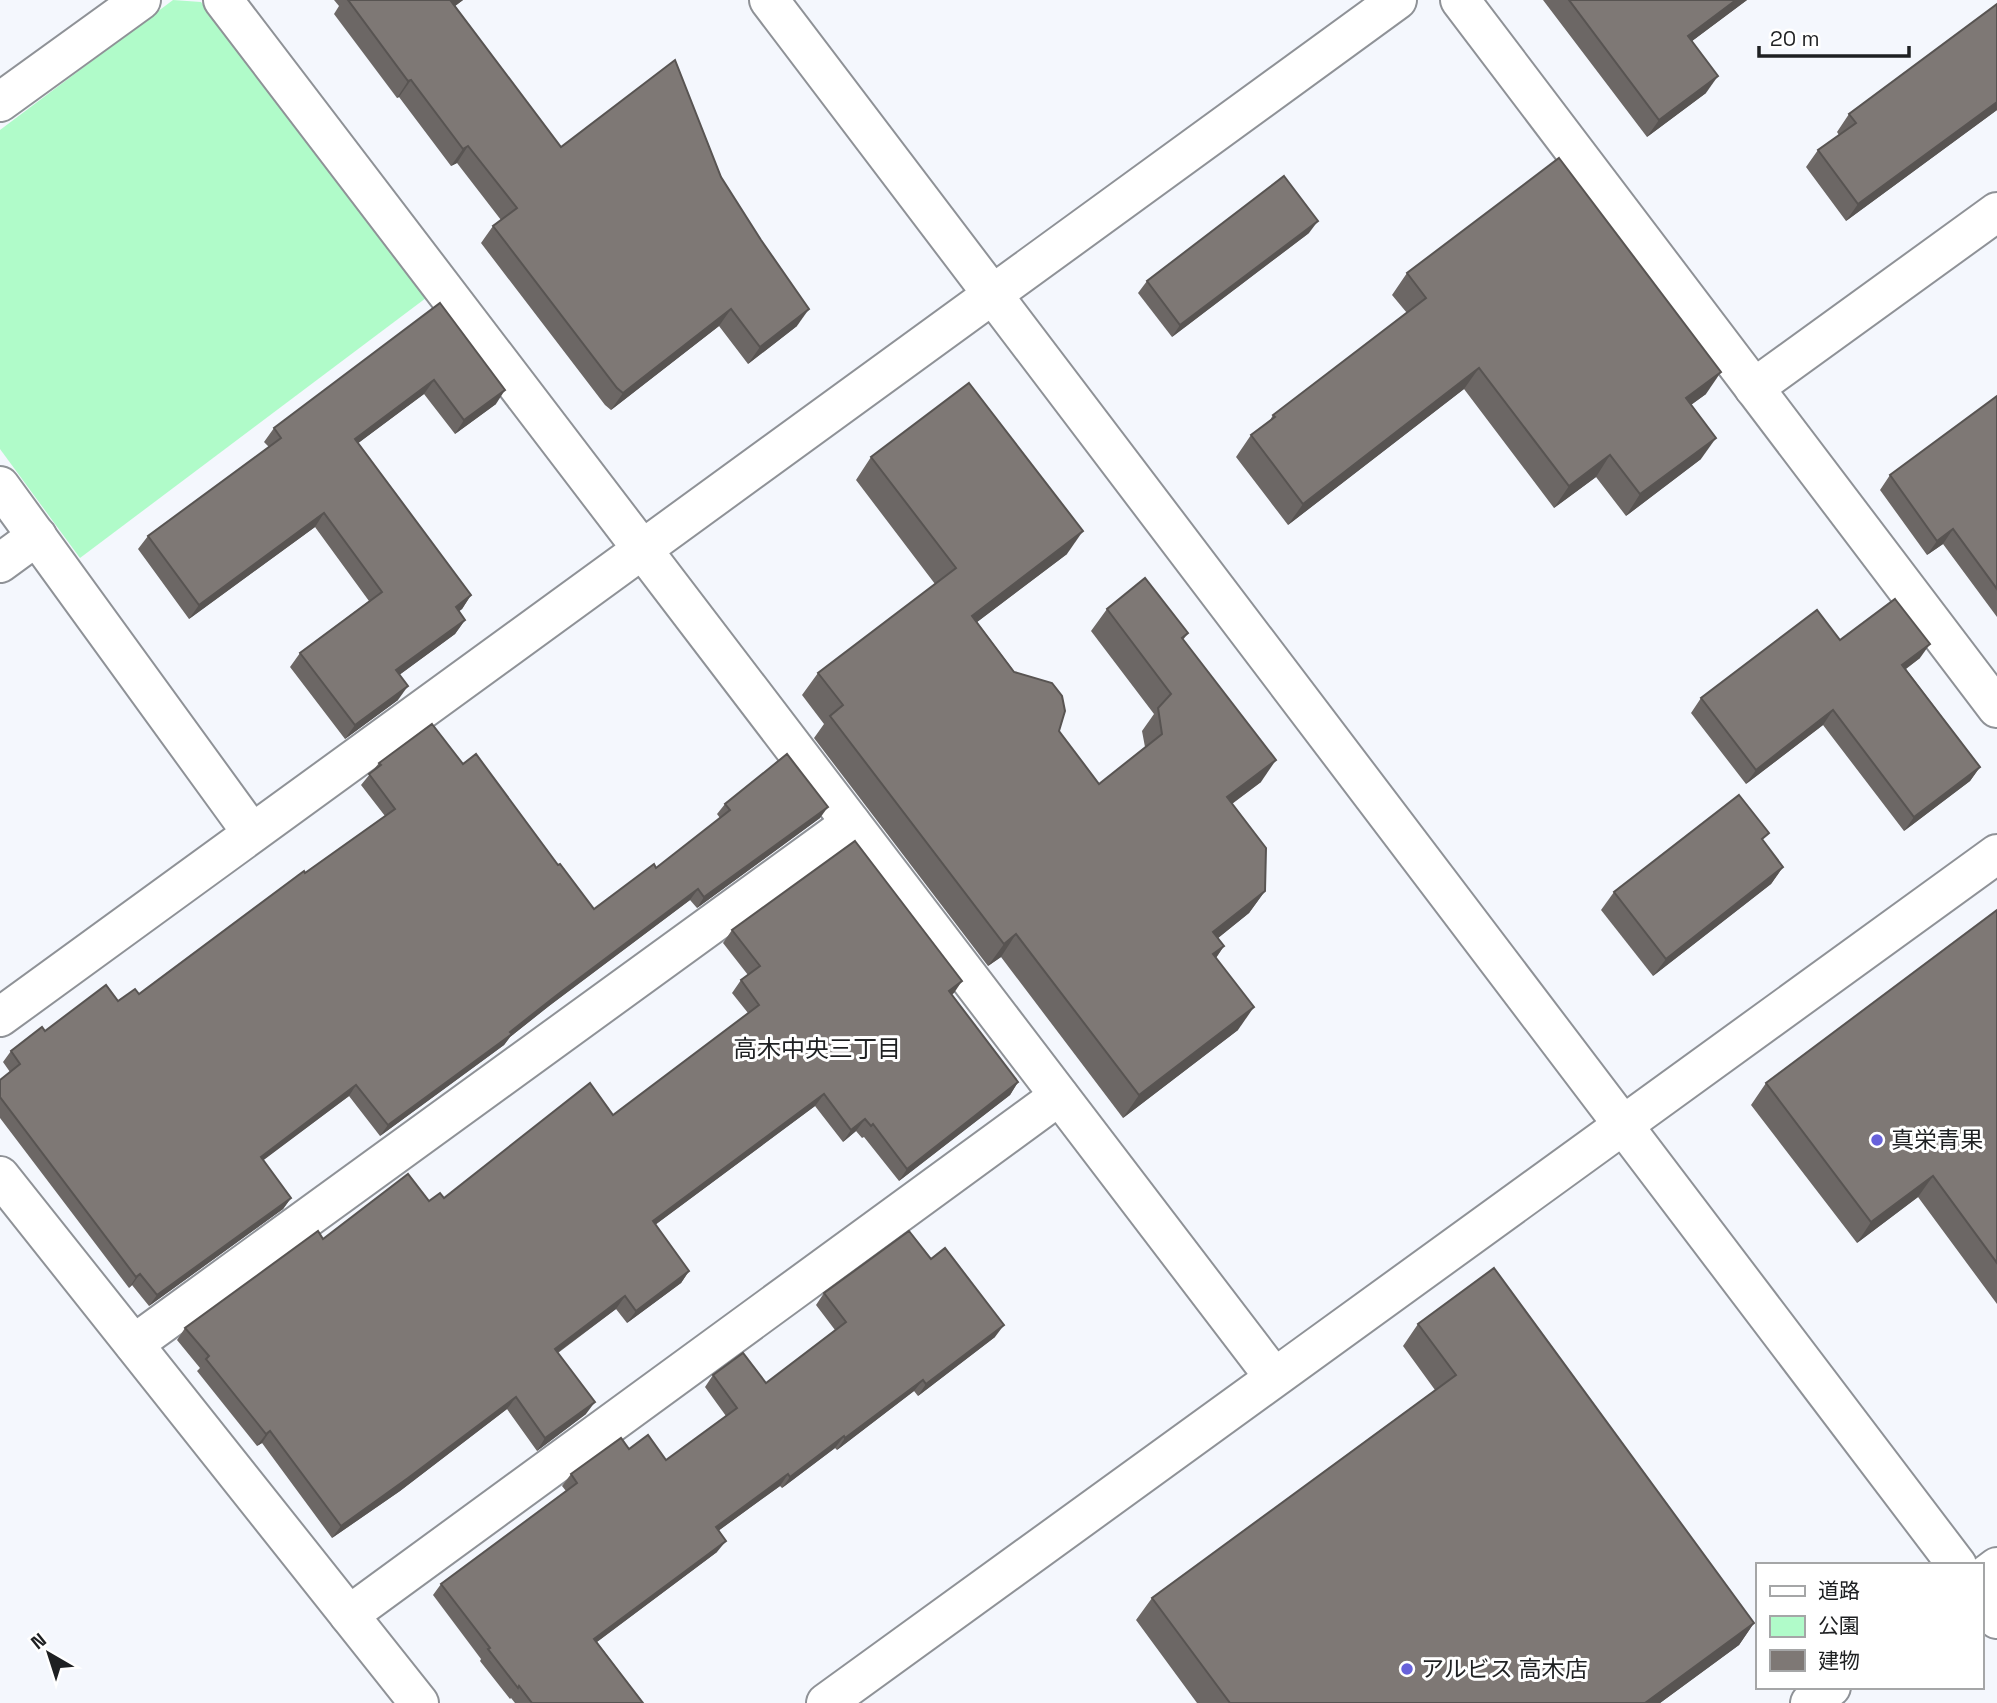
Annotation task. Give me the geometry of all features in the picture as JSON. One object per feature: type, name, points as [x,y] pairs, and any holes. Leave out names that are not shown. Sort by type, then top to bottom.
[{"type":"street","points":[[0,102],[141,0]]},
{"type":"street","points":[[223,0],[1274,1377]]},
{"type":"street","points":[[769,0],[1955,1563]]},
{"type":"street","points":[[0,1017],[1397,0]]},
{"type":"street","points":[[1460,0],[1997,708]]},
{"type":"street","points":[[1754,388],[1997,212]]},
{"type":"street","points":[[0,486],[252,833]]},
{"type":"street","points":[[0,563],[37,536]]},
{"type":"street","points":[[134,1343],[850,823]]},
{"type":"street","points":[[826,1703],[1997,854]]},
{"type":"street","points":[[349,1615],[1059,1096]]},
{"type":"street","points":[[0,1176],[419,1703]]},
{"type":"street","points":[[1983,1600],[1997,1619]]},
{"type":"street","points":[[1810,1703],[1828,1689]]},
{"type":"green space","points":[[173,0],[201,2],[426,298],[80,558],[0,449],[0,130]]},
{"type":"building","points":[[348,0],[453,0],[451,1],[561,147],[675,60],[721,177],[809,309],[760,347],[731,309],[623,393],[493,226],[517,208],[468,146],[463,149]]},
{"type":"building","points":[[1569,0],[1736,0],[1688,36],[1718,76],[1659,120]]},
{"type":"building","points":[[1997,4],[1997,102],[1858,204],[1818,150],[1856,123],[1849,114]]},
{"type":"building","points":[[1559,158],[1721,372],[1686,398],[1716,438],[1640,494],[1610,455],[1569,486],[1479,368],[1303,504],[1251,435],[1275,417],[1273,415],[1426,298],[1407,273]]},
{"type":"building","points":[[1284,176],[1318,221],[1180,325],[1147,281]]},
{"type":"building","points":[[440,303],[505,390],[464,420],[434,380],[355,439],[471,595],[456,607],[465,620],[396,670],[408,686],[355,725],[300,653],[382,592],[324,513],[199,605],[148,536],[281,438],[274,428]]},
{"type":"building","points":[[969,383],[1083,531],[972,616],[1014,672],[1052,683],[1062,696],[1065,711],[1059,731],[1099,784],[1162,734],[1158,708],[1171,694],[1107,609],[1145,578],[1188,633],[1182,638],[1276,760],[1227,797],[1266,848],[1265,891],[1213,932],[1224,946],[1213,954],[1254,1007],[1139,1095],[1016,934],[1004,944],[830,716],[843,705],[818,673],[956,568],[871,457]]},
{"type":"building","points":[[1997,396],[1997,589],[1953,529],[1937,541],[1890,475]]},
{"type":"building","points":[[1895,599],[1930,644],[1902,665],[1980,767],[1914,817],[1833,710],[1756,770],[1701,698],[1817,610],[1840,640]]},
{"type":"building","points":[[432,724],[463,764],[476,754],[594,909],[654,864],[656,868],[730,810],[725,804],[787,754],[828,807],[704,897],[698,889],[557,995],[510,1032],[512,1034],[388,1125],[356,1085],[261,1157],[291,1198],[157,1295],[140,1274],[136,1277],[0,1097],[0,1080],[20,1064],[11,1051],[42,1027],[45,1031],[106,985],[118,1001],[135,989],[139,994],[304,871],[305,873],[395,809],[369,774],[381,765],[379,763]]},
{"type":"building","points":[[1739,795],[1769,833],[1762,839],[1783,867],[1666,959],[1614,892]]},
{"type":"building","points":[[855,841],[962,981],[949,991],[1018,1082],[907,1169],[873,1124],[871,1126],[865,1119],[851,1130],[824,1094],[653,1221],[689,1271],[636,1311],[625,1296],[555,1349],[595,1402],[545,1438],[516,1397],[341,1526],[270,1431],[266,1434],[206,1359],[209,1356],[185,1328],[318,1231],[323,1239],[408,1174],[429,1201],[440,1193],[444,1198],[590,1083],[613,1115],[759,1005],[741,980],[760,966],[732,930]]},
{"type":"building","points":[[1997,910],[1997,1263],[1933,1176],[1871,1222],[1766,1083]]},
{"type":"building","points":[[909,1231],[931,1259],[945,1248],[1004,1325],[926,1384],[923,1380],[845,1438],[844,1436],[790,1477],[788,1474],[716,1527],[726,1541],[594,1639],[643,1703],[532,1703],[488,1649],[490,1648],[441,1584],[577,1483],[571,1474],[621,1438],[629,1449],[648,1435],[666,1460],[737,1408],[713,1375],[743,1353],[766,1383],[846,1322],[824,1293]]},
{"type":"building","points":[[1494,1268],[1754,1623],[1645,1703],[1230,1703],[1152,1598],[1456,1375],[1418,1324]]},
{"type":"place","name":"真栄青果","points":[[1877,1140]]},
{"type":"place","name":"アルビス 高木店","points":[[1407,1669]]},
{"type":"district","name":"高木中央三丁目","points":[[817,1049]]}]
